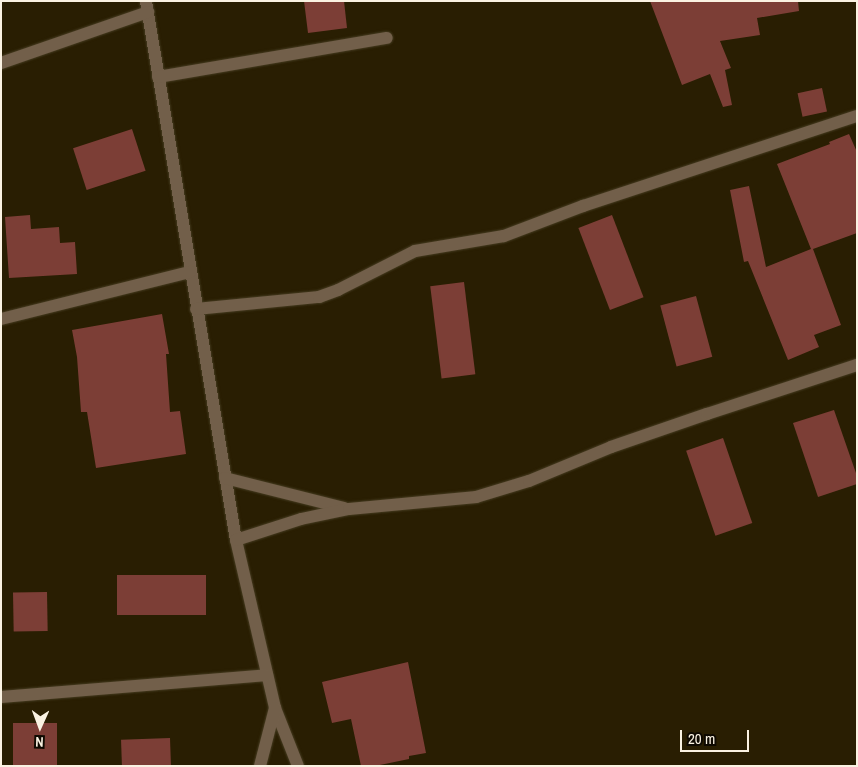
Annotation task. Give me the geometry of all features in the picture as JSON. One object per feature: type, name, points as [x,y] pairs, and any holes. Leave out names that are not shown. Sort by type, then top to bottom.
[{"type":"street","points":[[1,63],[147,7],[236,540],[275,708],[298,766]]},
{"type":"street","points":[[158,77],[387,38]]},
{"type":"street","points":[[196,309],[319,296],[338,290],[415,251],[504,236],[584,206],[857,116]]},
{"type":"street","points":[[1,319],[190,272]]},
{"type":"street","points":[[236,540],[301,519],[348,509],[476,497],[529,481],[611,447],[857,365]]},
{"type":"street","points":[[225,478],[348,509]]},
{"type":"street","points":[[1,696],[267,675]]},
{"type":"street","points":[[260,766],[275,708]]},
{"type":"building","points":[[304,1],[344,1],[347,28],[308,33]]},
{"type":"building","points":[[650,1],[798,1],[799,11],[757,18],[760,35],[720,41],[731,68],[725,70],[732,105],[723,107],[710,74],[682,85]]},
{"type":"building","points":[[822,88],[827,111],[803,117],[798,93]]},
{"type":"building","points":[[132,129],[146,171],[87,190],[73,148]]},
{"type":"building","points":[[849,134],[857,152],[857,233],[813,249],[841,325],[814,335],[819,347],[788,360],[748,261],[744,262],[730,190],[749,186],[766,267],[811,249],[777,164],[830,144],[829,142]]},
{"type":"building","points":[[30,215],[31,229],[59,227],[60,243],[75,242],[77,274],[9,278],[5,217]]},
{"type":"building","points":[[612,215],[644,297],[610,310],[578,228]]},
{"type":"building","points":[[464,282],[475,374],[442,378],[430,286]]},
{"type":"building","points":[[696,296],[712,357],[677,366],[660,306]]},
{"type":"building","points":[[162,314],[169,354],[166,354],[170,412],[180,411],[186,454],[96,468],[87,412],[81,412],[77,357],[72,330]]},
{"type":"building","points":[[834,410],[857,476],[857,484],[818,497],[793,423]]},
{"type":"building","points":[[723,438],[752,523],[715,536],[686,451]]},
{"type":"building","points":[[117,575],[206,575],[206,615],[117,615]]},
{"type":"building","points":[[47,592],[48,631],[14,632],[13,593]]},
{"type":"building","points":[[408,662],[426,753],[409,756],[409,759],[375,766],[361,766],[351,719],[332,723],[322,682]]},
{"type":"building","points":[[13,723],[57,723],[57,766],[13,766]]},
{"type":"building","points":[[170,738],[171,766],[122,766],[121,740]]}]
